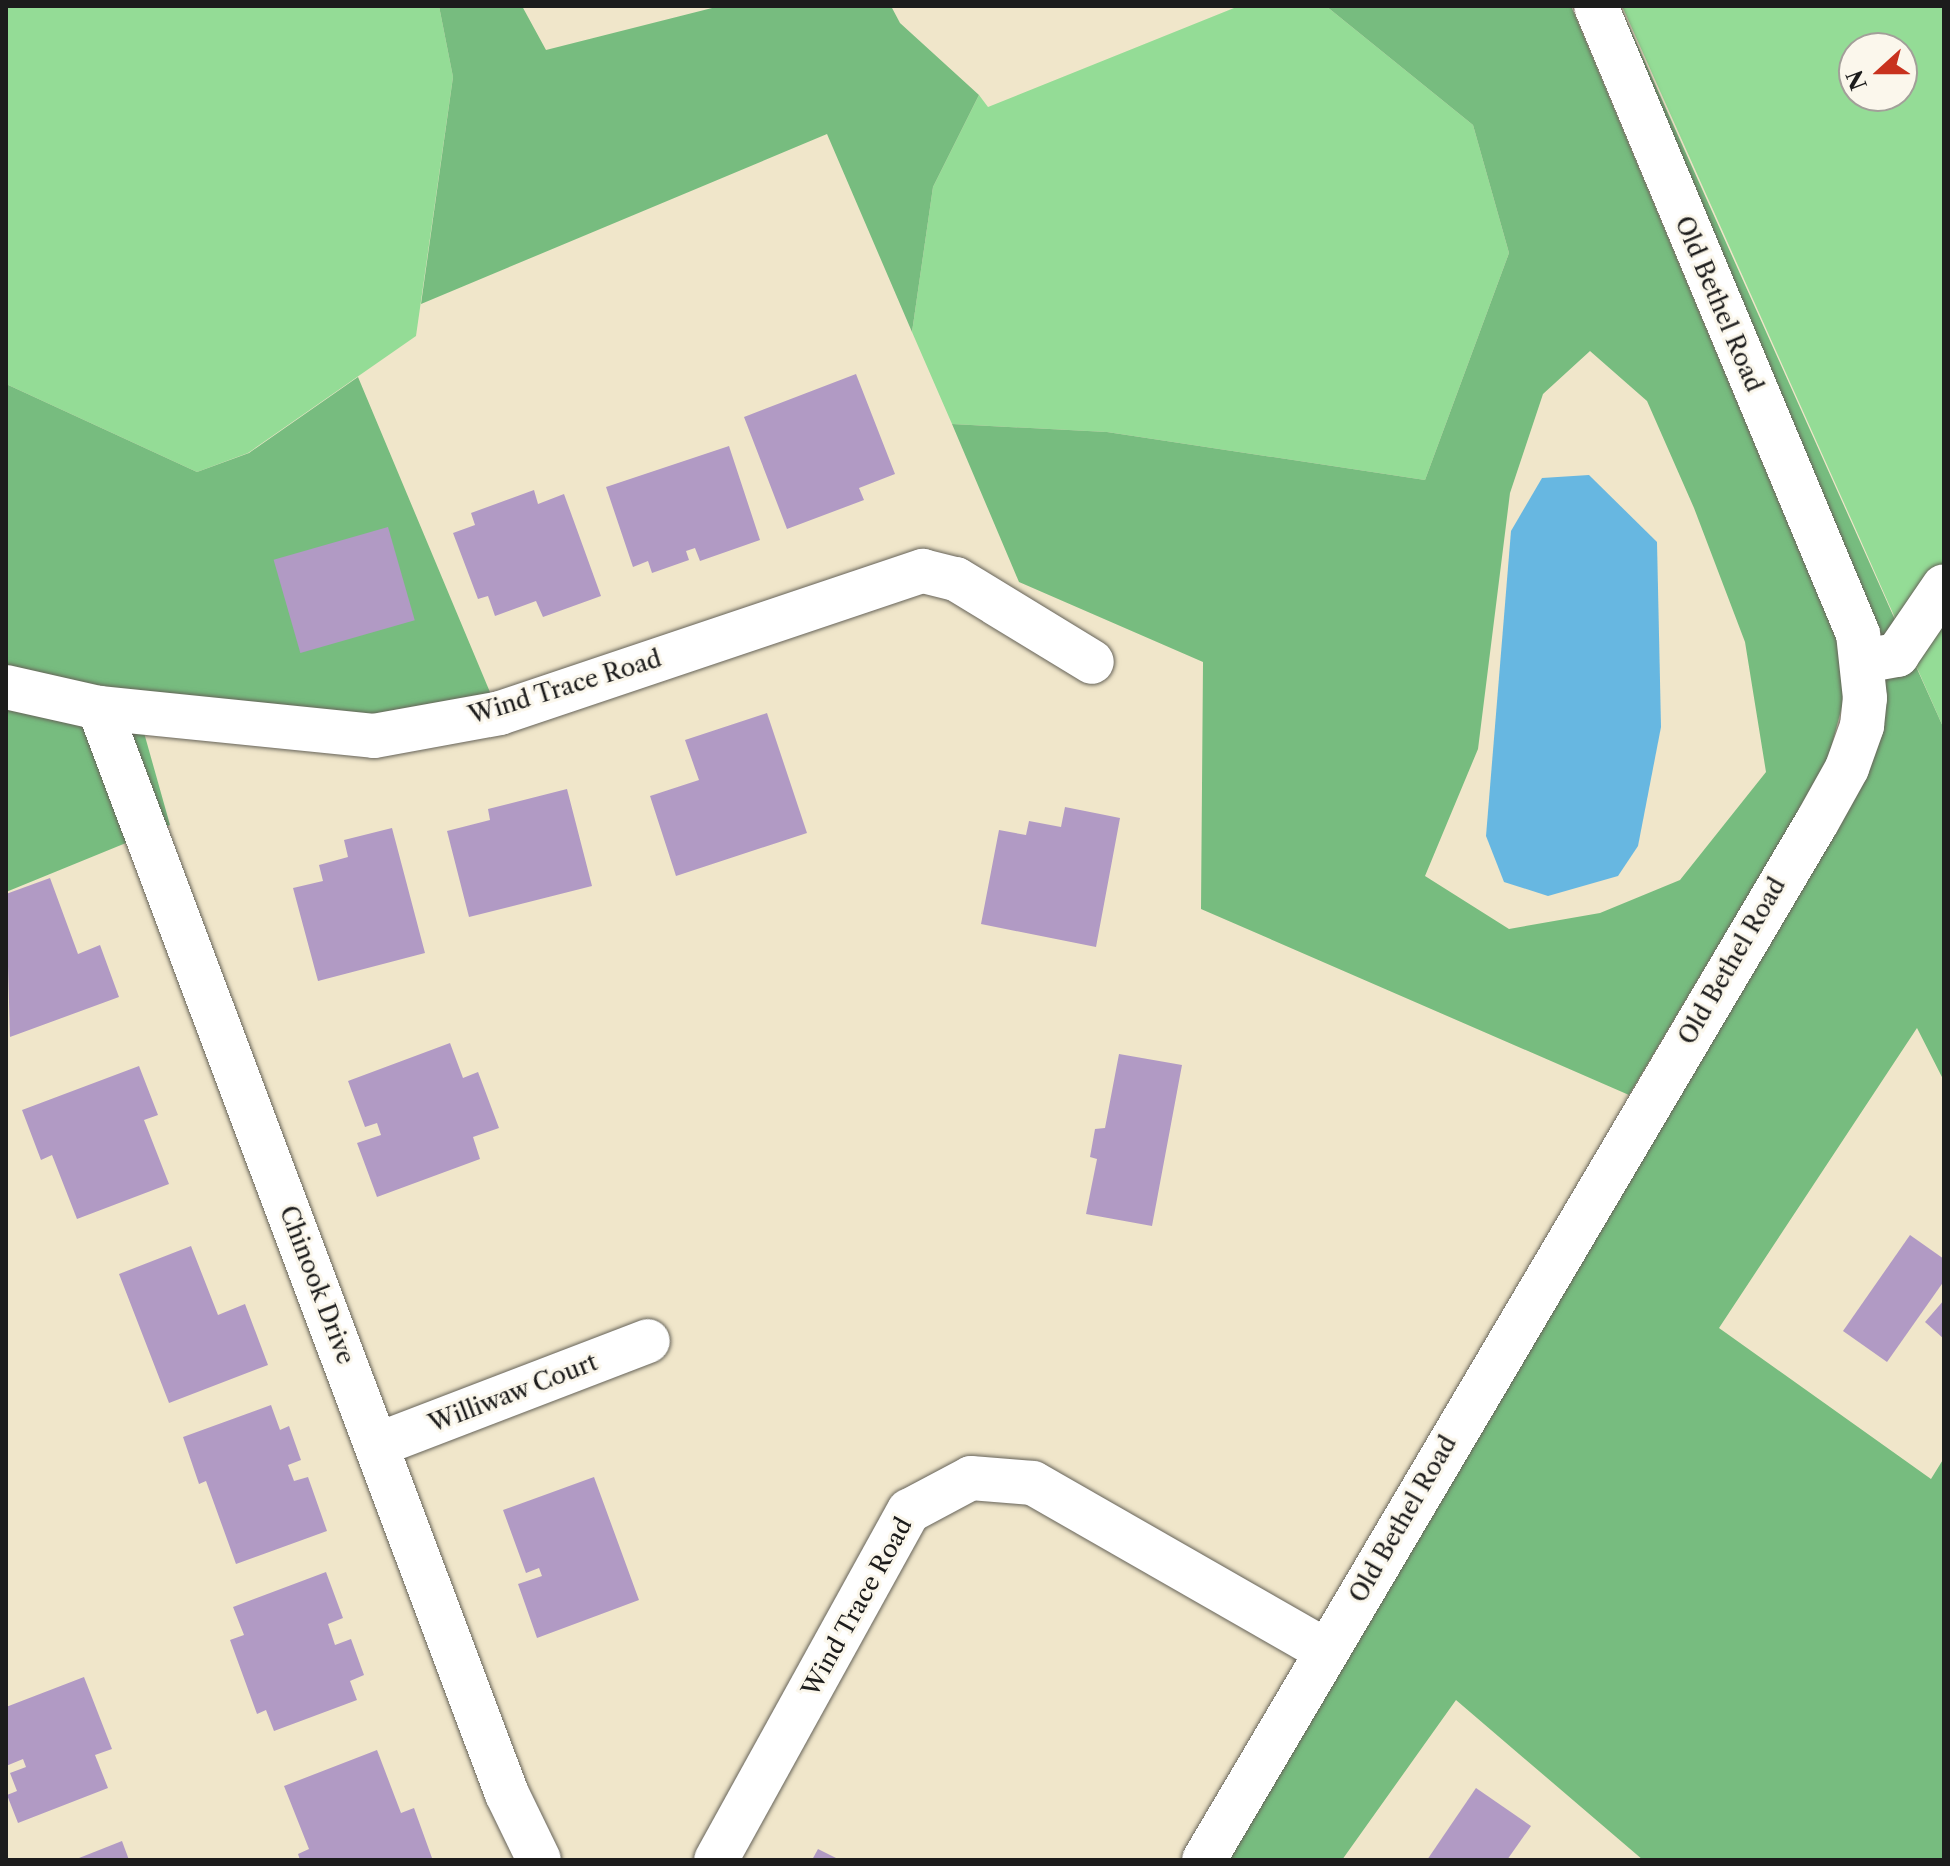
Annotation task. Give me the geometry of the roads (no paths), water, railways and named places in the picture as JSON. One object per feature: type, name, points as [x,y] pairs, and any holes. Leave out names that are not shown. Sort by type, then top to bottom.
[{"type":"street","name":"Old Bethel Road","points":[[1204,1860],[1847,768],[1862,726],[1863,661],[1858,634],[1596,6]]},
{"type":"street","name":"Wind Trace Road","points":[[6,687],[99,708],[374,736],[500,713],[923,571],[956,579],[1092,662]]},
{"type":"street","points":[[1863,661],[1897,655],[1944,586]]},
{"type":"street","name":"Chinook Drive","points":[[99,708],[507,1794],[539,1860]]},
{"type":"street","name":"Williwaw Court","points":[[377,1445],[648,1341]]},
{"type":"street","name":"Wind Trace Road","points":[[716,1860],[909,1511],[971,1478],[1033,1483],[1326,1651]]},
{"type":"water","points":[[1589,475],[1657,542],[1661,727],[1638,846],[1618,876],[1548,896],[1504,882],[1486,836],[1511,531],[1542,478]]}]
